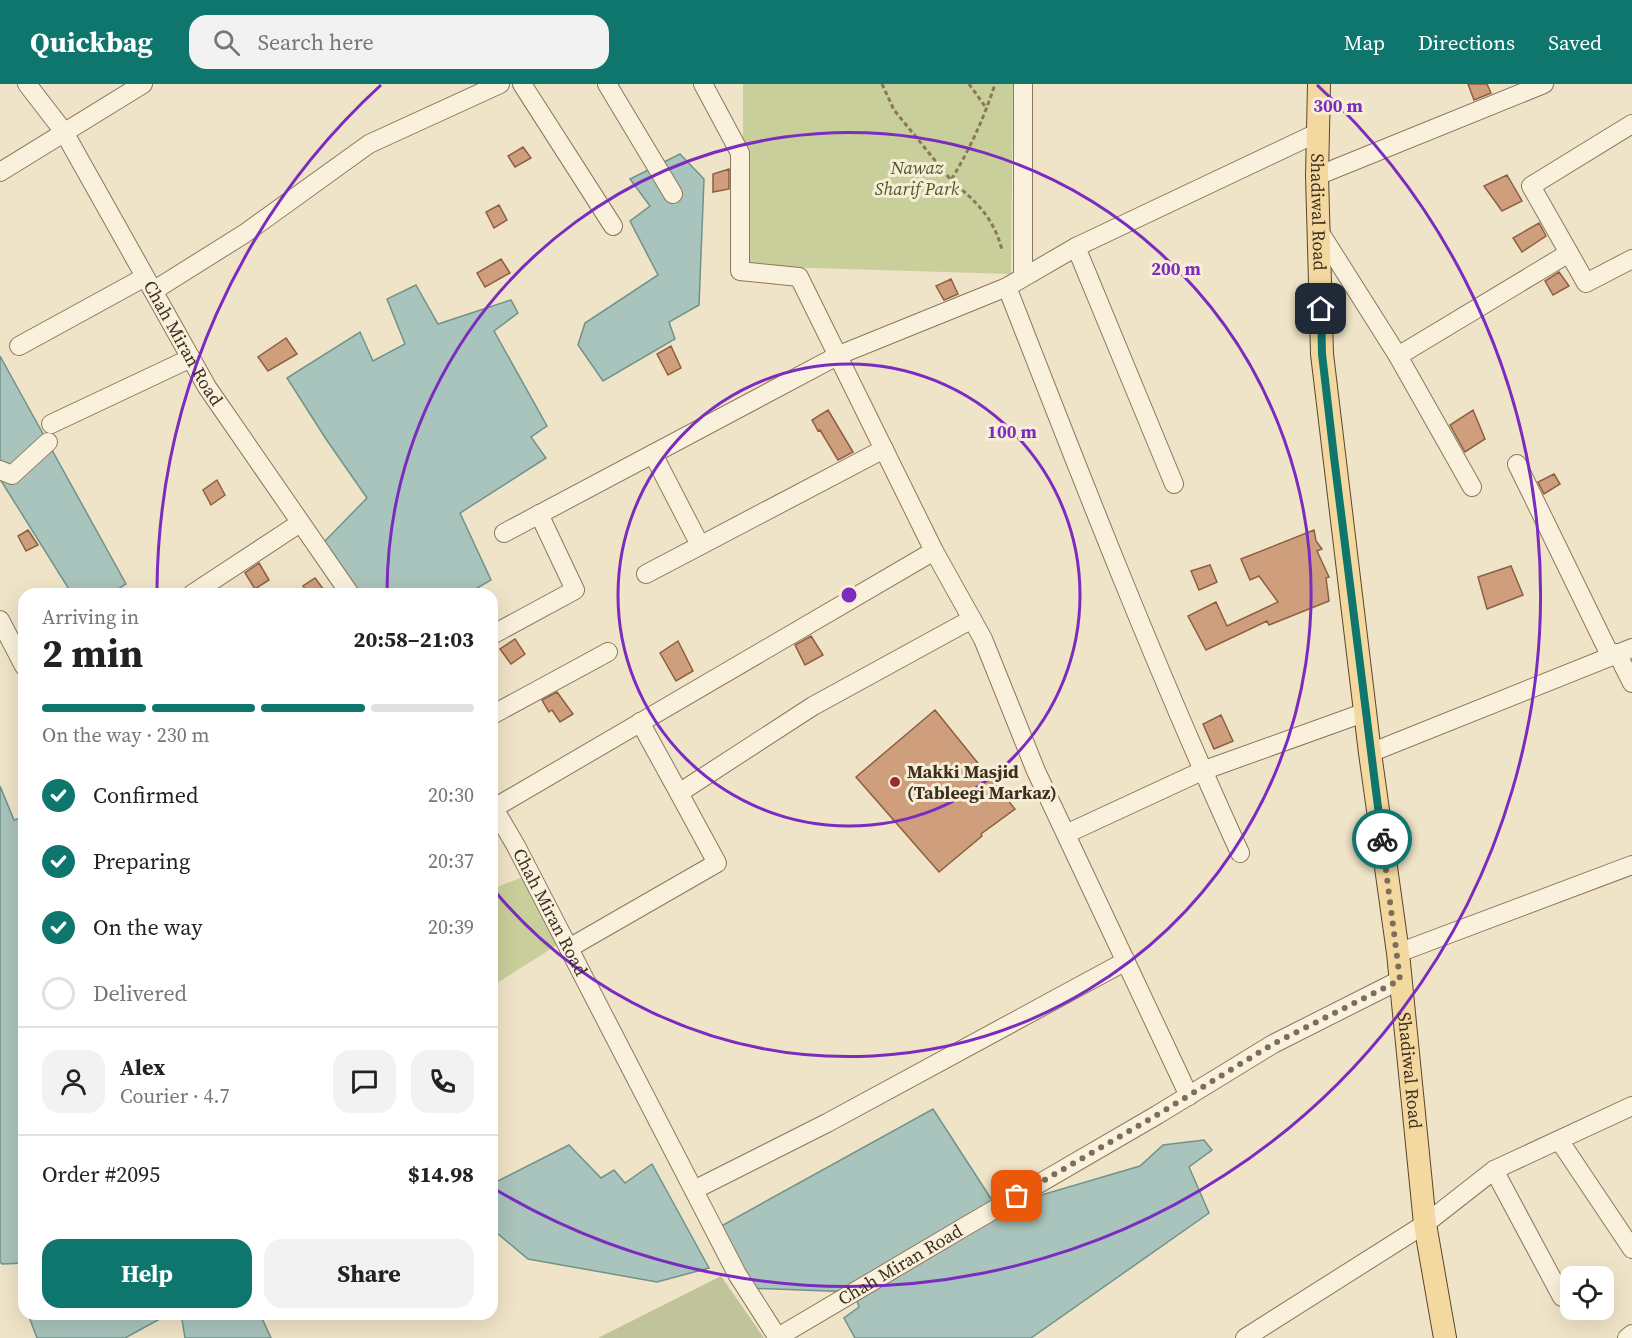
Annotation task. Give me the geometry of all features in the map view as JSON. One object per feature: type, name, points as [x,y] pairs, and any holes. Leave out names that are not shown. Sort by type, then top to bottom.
[{"type":"main road","name":"Shadiwal Road","points":[[1319,84],[1317,176],[1322,354],[1370,753],[1398,953],[1425,1224],[1445,1338]]},
{"type":"street","name":"Chah Miran Road","points":[[27,84],[64,132],[207,387],[300,523],[340,588]]},
{"type":"street","points":[[0,172],[143,84]]},
{"type":"street","points":[[18,346],[149,284],[244,234],[369,144],[500,84]]},
{"type":"street","points":[[522,84],[613,226]]},
{"type":"street","points":[[607,84],[673,194]]},
{"type":"street","points":[[703,84],[740,153],[740,271],[799,277],[934,551],[983,639],[1036,771],[1189,1096]]},
{"type":"street","points":[[1023,84],[1023,277]]},
{"type":"street","points":[[1317,176],[1544,84]]},
{"type":"street","points":[[1632,124],[1531,186],[1586,283],[1632,259]]},
{"type":"street","points":[[504,533],[838,355],[1006,287],[1076,248],[1317,133]]},
{"type":"street","points":[[1319,231],[1398,356],[1472,487]]},
{"type":"street","points":[[1076,248],[1174,484]]},
{"type":"street","points":[[1398,356],[1569,253]]},
{"type":"street","points":[[1006,287],[1103,534],[1202,771],[1240,853]]},
{"type":"street","points":[[0,470],[12,475],[50,433],[191,358]]},
{"type":"street","points":[[646,574],[884,449]]},
{"type":"street","points":[[653,454],[700,545]]},
{"type":"street","points":[[1517,464],[1620,652],[1632,684]]},
{"type":"street","points":[[498,632],[575,590],[539,514]]},
{"type":"street","points":[[201,588],[300,523]]},
{"type":"street","points":[[498,804],[934,551]]},
{"type":"street","points":[[679,793],[813,706],[972,619]]},
{"type":"street","points":[[0,620],[18,654]]},
{"type":"street","points":[[498,712],[608,652]]},
{"type":"street","points":[[1370,753],[1620,652]]},
{"type":"street","points":[[1066,834],[1202,771],[1366,712]]},
{"type":"street","points":[[569,948],[717,863],[640,722]]},
{"type":"street","name":"Chah Miran Road","points":[[498,815],[516,846],[737,1274],[778,1338],[1189,1096],[1273,1044],[1400,980]]},
{"type":"street","points":[[1398,953],[1632,865]]},
{"type":"street","points":[[694,1190],[827,1123],[1126,961]]},
{"type":"street","points":[[1245,1338],[1425,1224],[1494,1170],[1632,1106]]},
{"type":"street","points":[[1560,1140],[1632,1249]]},
{"type":"street","points":[[1494,1170],[1560,1293]]},
{"type":"street","points":[[1627,1338],[1632,1334]]},
{"type":"path","points":[[882,84],[894,110],[951,180],[986,214],[998,235],[1002,250]]},
{"type":"path","points":[[969,84],[987,109]]},
{"type":"path","points":[[951,180],[968,153],[995,84]]},
{"type":"green space","name":"Nawaz Sharif Park","points":[[743,84],[1013,84],[1011,274],[743,266]]},
{"type":"green space","points":[[531,874],[565,940],[498,982],[498,887]]},
{"type":"green space","points":[[721,1276],[764,1338],[598,1338]]},
{"type":"water","points":[[680,154],[704,179],[699,305],[669,322],[675,339],[603,381],[578,345],[585,323],[658,275],[630,221],[650,206],[630,179]]},
{"type":"water","points":[[416,285],[438,324],[511,300],[518,313],[494,331],[547,426],[531,437],[546,458],[460,513],[491,580],[477,588],[356,588],[324,542],[367,498],[287,378],[360,332],[373,361],[405,344],[387,299]]},
{"type":"water","points":[[0,356],[126,584],[120,588],[68,588],[0,479]]},
{"type":"water","points":[[0,786],[14,820],[18,819],[18,1263],[2,1264],[0,1262]]},
{"type":"water","points":[[933,1109],[997,1208],[1140,1166],[1163,1145],[1204,1140],[1212,1150],[1189,1167],[1209,1213],[1031,1338],[855,1338],[844,1318],[859,1307],[854,1292],[746,1288],[714,1230]]},
{"type":"water","points":[[569,1145],[601,1178],[614,1170],[625,1183],[652,1164],[709,1268],[657,1282],[528,1259],[498,1234],[498,1181]]},
{"type":"water","points":[[30,1320],[158,1320],[125,1338],[37,1338]]},
{"type":"water","points":[[182,1320],[263,1320],[271,1338],[185,1338]]},
{"type":"building","points":[[1468,84],[1487,84],[1491,93],[1474,100]]},
{"type":"building","points":[[523,147],[531,158],[515,167],[508,156]]},
{"type":"building","points":[[729,169],[729,189],[713,192],[713,174]]},
{"type":"building","points":[[1507,175],[1522,201],[1502,211],[1484,186]]},
{"type":"building","points":[[499,205],[507,220],[494,228],[486,212]]},
{"type":"building","points":[[1539,223],[1546,236],[1522,252],[1513,238]]},
{"type":"building","points":[[501,259],[510,273],[485,287],[477,273]]},
{"type":"building","points":[[1559,272],[1569,286],[1553,295],[1545,281]]},
{"type":"building","points":[[951,279],[958,294],[944,300],[936,286]]},
{"type":"building","points":[[286,338],[297,354],[268,371],[258,357]]},
{"type":"building","points":[[671,346],[681,368],[668,375],[657,354]]},
{"type":"building","points":[[828,410],[853,452],[838,460],[812,420]]},
{"type":"building","points":[[1473,410],[1485,439],[1465,452],[1450,425]]},
{"type":"building","points":[[1554,474],[1560,484],[1544,494],[1538,482]]},
{"type":"building","points":[[217,480],[225,495],[211,505],[203,490]]},
{"type":"building","points":[[28,530],[38,545],[26,551],[18,536]]},
{"type":"building","points":[[1314,530],[1316,541],[1322,549],[1317,551],[1329,577],[1326,578],[1329,601],[1269,625],[1267,621],[1206,650],[1188,616],[1216,602],[1227,626],[1278,602],[1259,576],[1250,580],[1241,559]]},
{"type":"building","points":[[259,563],[269,580],[254,588],[245,573]]},
{"type":"building","points":[[1210,565],[1217,582],[1199,590],[1191,571]]},
{"type":"building","points":[[1511,566],[1523,595],[1487,609],[1478,577]]},
{"type":"building","points":[[315,578],[322,588],[304,588],[303,586]]},
{"type":"building","points":[[811,636],[823,655],[805,665],[795,645]]},
{"type":"building","points":[[515,639],[525,654],[511,664],[500,649]]},
{"type":"building","points":[[678,641],[693,671],[676,681],[660,653]]},
{"type":"building","points":[[557,692],[573,714],[560,722],[552,710],[549,712],[542,700]]},
{"type":"building","points":[[935,710],[1015,809],[981,834],[982,836],[939,872],[856,777]]},
{"type":"building","points":[[1221,715],[1233,741],[1214,749],[1203,724]]},
{"type":"way so far","points":[[1017,1196],[1157,1115],[1273,1044],[1400,980],[1382,839]]},
{"type":"place","name":"Makki Masjid (Tableegi Markaz)","points":[[895,782]]},
{"type":"route","points":[[1321,309],[1322,354],[1382,839]]}]
